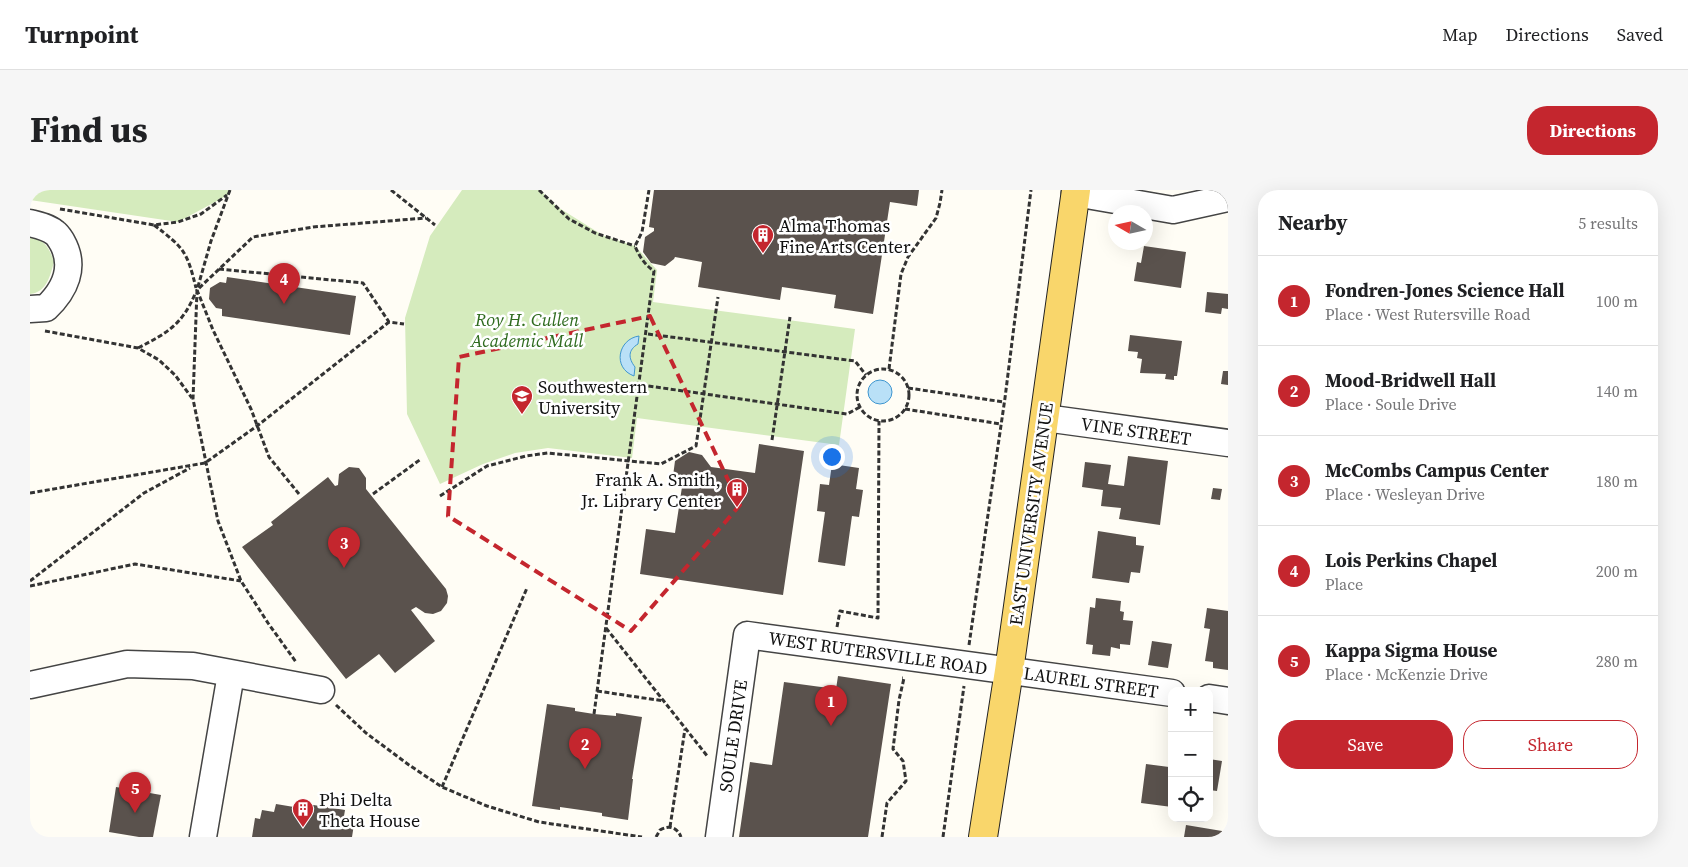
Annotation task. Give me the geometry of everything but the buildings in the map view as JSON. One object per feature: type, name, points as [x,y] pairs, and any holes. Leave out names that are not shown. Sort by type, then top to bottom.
[{"type":"main road","name":"EAST UNIVERSITY AVENUE","points":[[983,837],[1010,671],[1075,191]]},
{"type":"street","points":[[1075,191],[1173,210],[1222,196]]},
{"type":"street","points":[[30,223],[43,226],[56,233],[65,248],[68,264],[66,281],[59,296],[33,319]]},
{"type":"street","name":"VINE STREET","points":[[1045,418],[1228,443]]},
{"type":"street","name":"WEST RUTERSVILLE ROAD","points":[[747,635],[1010,671]]},
{"type":"street","name":"SOULE DRIVE","points":[[719,837],[747,635]]},
{"type":"street","points":[[30,685],[127,664],[193,666],[321,690]]},
{"type":"street","name":"LAUREL STREET","points":[[1010,671],[1168,692]]},
{"type":"street","points":[[202,837],[231,674]]},
{"type":"street","points":[[1213,699],[1228,701]]},
{"type":"path","points":[[391,190],[435,225]]},
{"type":"path","points":[[539,190],[569,218],[595,233],[635,246],[648,267],[654,271],[594,714]]},
{"type":"path","points":[[635,246],[642,232],[649,190]]},
{"type":"path","points":[[888,369],[901,274],[908,257],[936,218],[942,190]]},
{"type":"path","points":[[943,837],[1004,402],[1031,190]]},
{"type":"path","points":[[56,208],[154,225],[178,222],[201,214],[230,192]]},
{"type":"path","points":[[138,348],[176,325],[188,310],[230,192]]},
{"type":"path","points":[[296,663],[241,581],[218,521],[193,399],[196,290],[253,237],[313,227],[426,218]]},
{"type":"path","points":[[154,225],[182,248],[190,263],[196,290],[251,409],[269,457],[299,494]]},
{"type":"path","points":[[219,269],[363,284],[389,322]]},
{"type":"path","points":[[440,496],[487,466],[526,456],[548,453],[661,464],[696,446],[718,297]]},
{"type":"path","points":[[772,440],[790,317]]},
{"type":"path","points":[[33,319],[138,348],[159,360],[175,375],[193,399]]},
{"type":"path","points":[[30,493],[205,463],[257,426],[389,322],[404,324]]},
{"type":"path","points":[[648,334],[855,361],[866,375]]},
{"type":"path","points":[[888,369],[899,374],[905,380],[909,395],[905,409],[898,417],[879,421],[869,416],[860,407],[857,397],[859,384],[866,375],[874,370],[888,369]]},
{"type":"path","points":[[641,385],[847,414],[860,407]]},
{"type":"path","points":[[908,388],[1004,402]]},
{"type":"path","points":[[905,409],[1001,424]]},
{"type":"path","points":[[373,494],[421,459]]},
{"type":"path","points":[[30,581],[144,493],[195,465]]},
{"type":"path","points":[[30,586],[135,564],[241,581]]},
{"type":"path","points":[[442,786],[527,588]]},
{"type":"path","points":[[606,628],[727,782]]},
{"type":"path","points":[[321,690],[366,733],[442,786],[487,806],[539,822],[642,837]]},
{"type":"path","points":[[597,691],[664,701]]},
{"type":"path","points":[[670,827],[685,728]]},
{"type":"path","points":[[656,837],[660,830],[670,827],[675,829],[681,837]]},
{"type":"highlighted area","points":[[650,316],[740,505],[631,631],[448,516],[459,357]]},
{"type":"green space","points":[[30,190],[231,190],[228,195],[178,222],[30,200]]},
{"type":"green space","name":"Roy H. Cullen Academic Mall","points":[[462,190],[540,190],[556,206],[604,236],[635,246],[657,270],[653,302],[855,329],[839,445],[637,418],[632,458],[548,448],[515,453],[483,464],[440,484],[407,414],[405,318],[430,236]]},
{"type":"green space","points":[[30,236],[40,240],[46,246],[54,262],[44,287],[36,293],[30,294]]},
{"type":"water","points":[[639,336],[638,344],[632,349],[630,354],[635,367],[634,376],[623,367],[620,361],[620,354],[626,342]]},
{"type":"water","points":[[880,380],[889,383],[892,392],[889,401],[880,404],[871,401],[868,392],[871,383]]},
{"type":"place","name":"Alma Thomas Fine Arts Center","points":[[763,254]]},
{"type":"place","name":"Lois Perkins Chapel","points":[[284,304]]},
{"type":"place","name":"Southwestern University","points":[[522,415]]},
{"type":"place","name":"Frank A. Smith, Jr. Library Center","points":[[737,508]]},
{"type":"place","name":"McCombs Campus Center","points":[[344,568]]},
{"type":"place","name":"Fondren-Jones Science Hall","points":[[831,726]]},
{"type":"place","name":"Mood-Bridwell Hall","points":[[585,769]]},
{"type":"place","name":"Kappa Sigma House","points":[[135,813]]},
{"type":"place","name":"Phi Delta Theta House","points":[[303,828]]}]
